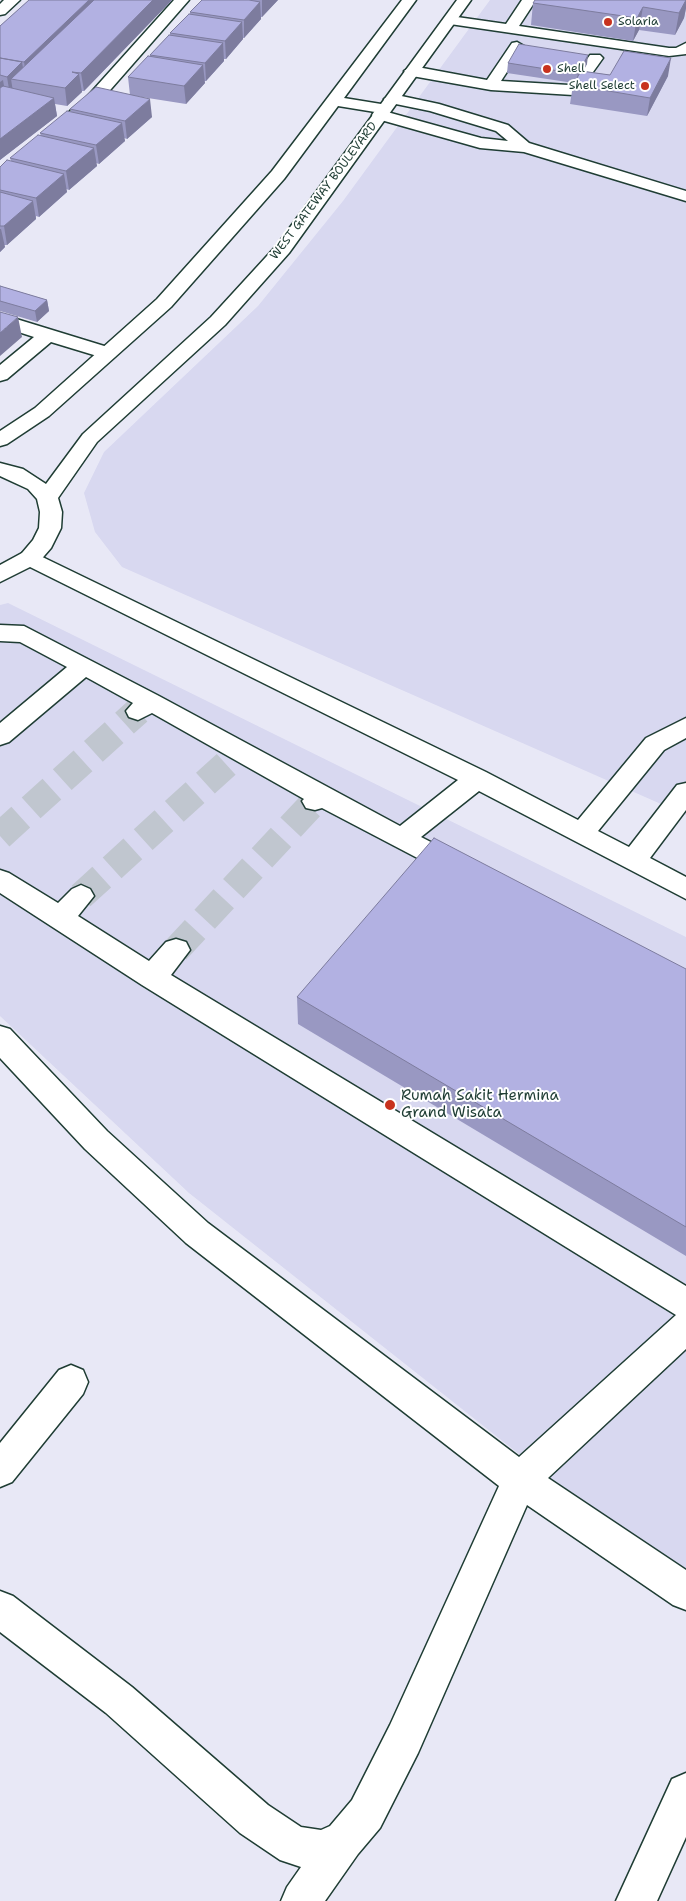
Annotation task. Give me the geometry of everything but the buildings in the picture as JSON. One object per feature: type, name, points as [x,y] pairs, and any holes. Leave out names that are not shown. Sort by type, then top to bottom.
[{"type":"main road","points":[[0,11],[13,0]]},
{"type":"main road","points":[[63,125],[92,102],[182,0]]},
{"type":"main road","points":[[0,440],[42,412],[164,302],[278,175],[409,0]]},
{"type":"main road","name":"WEST GATEWAY BOULEVARD","points":[[47,498],[90,438],[218,321],[283,249],[464,0]]},
{"type":"main road","points":[[510,29],[529,0]]},
{"type":"main road","points":[[445,26],[510,29],[669,52],[679,52],[686,47]]},
{"type":"main road","points":[[445,26],[469,38]]},
{"type":"main road","points":[[498,42],[536,49]]},
{"type":"main road","points":[[491,84],[517,46]]},
{"type":"main road","points":[[575,55],[613,61]]},
{"type":"main road","points":[[412,71],[491,84],[547,90],[573,90],[595,58]]},
{"type":"main road","points":[[335,101],[386,108],[480,143],[526,147],[686,196]]},
{"type":"main road","points":[[0,320],[107,353]]},
{"type":"main road","points":[[0,375],[48,335]]},
{"type":"main road","points":[[0,469],[16,474],[35,484],[47,498],[52,512],[50,528],[43,543],[30,558],[0,575]]},
{"type":"main road","points":[[30,558],[478,779],[686,889]]},
{"type":"main road","points":[[0,633],[24,634],[83,667],[145,706],[318,798],[402,838],[480,879]]},
{"type":"main road","points":[[0,736],[83,667]]},
{"type":"main road","points":[[581,834],[655,744],[686,727]]},
{"type":"main road","points":[[402,838],[478,779]]},
{"type":"main road","points":[[633,861],[686,792]]},
{"type":"main road","points":[[0,880],[152,977],[686,1304]]},
{"type":"main road","points":[[60,918],[81,896]]},
{"type":"main road","points":[[152,977],[176,950]]},
{"type":"main road","points":[[2,1043],[96,1140],[197,1233],[520,1480],[686,1592]]},
{"type":"main road","points":[[301,1901],[344,1840],[366,1814],[404,1740],[520,1480],[686,1327]]},
{"type":"main road","points":[[0,1470],[71,1382]]},
{"type":"main road","points":[[0,1609],[119,1700],[254,1819],[294,1846],[321,1850],[344,1840]]},
{"type":"main road","points":[[636,1901],[686,1793]]},
{"type":"shaded area","points":[[490,0],[686,0],[686,815],[122,567],[95,532],[84,493],[104,452],[258,306],[343,201]]},
{"type":"shaded area","name":"Rumah Sakit Hermina Grand Wisata","points":[[8,603],[686,937],[686,1579],[682,1583],[189,1193],[0,1016],[0,605]]},
{"type":"tunnel","points":[[0,836],[138,711]]},
{"type":"tunnel","points":[[81,896],[232,759]]},
{"type":"tunnel","points":[[176,950],[315,801]]},
{"type":"place","name":"Solaria","points":[[608,22]]},
{"type":"place","name":"Shell","points":[[547,69]]},
{"type":"place","name":"Shell Select","points":[[645,86]]},
{"type":"place","name":"Rumah Sakit Hermina Grand Wisata","points":[[390,1105]]}]
